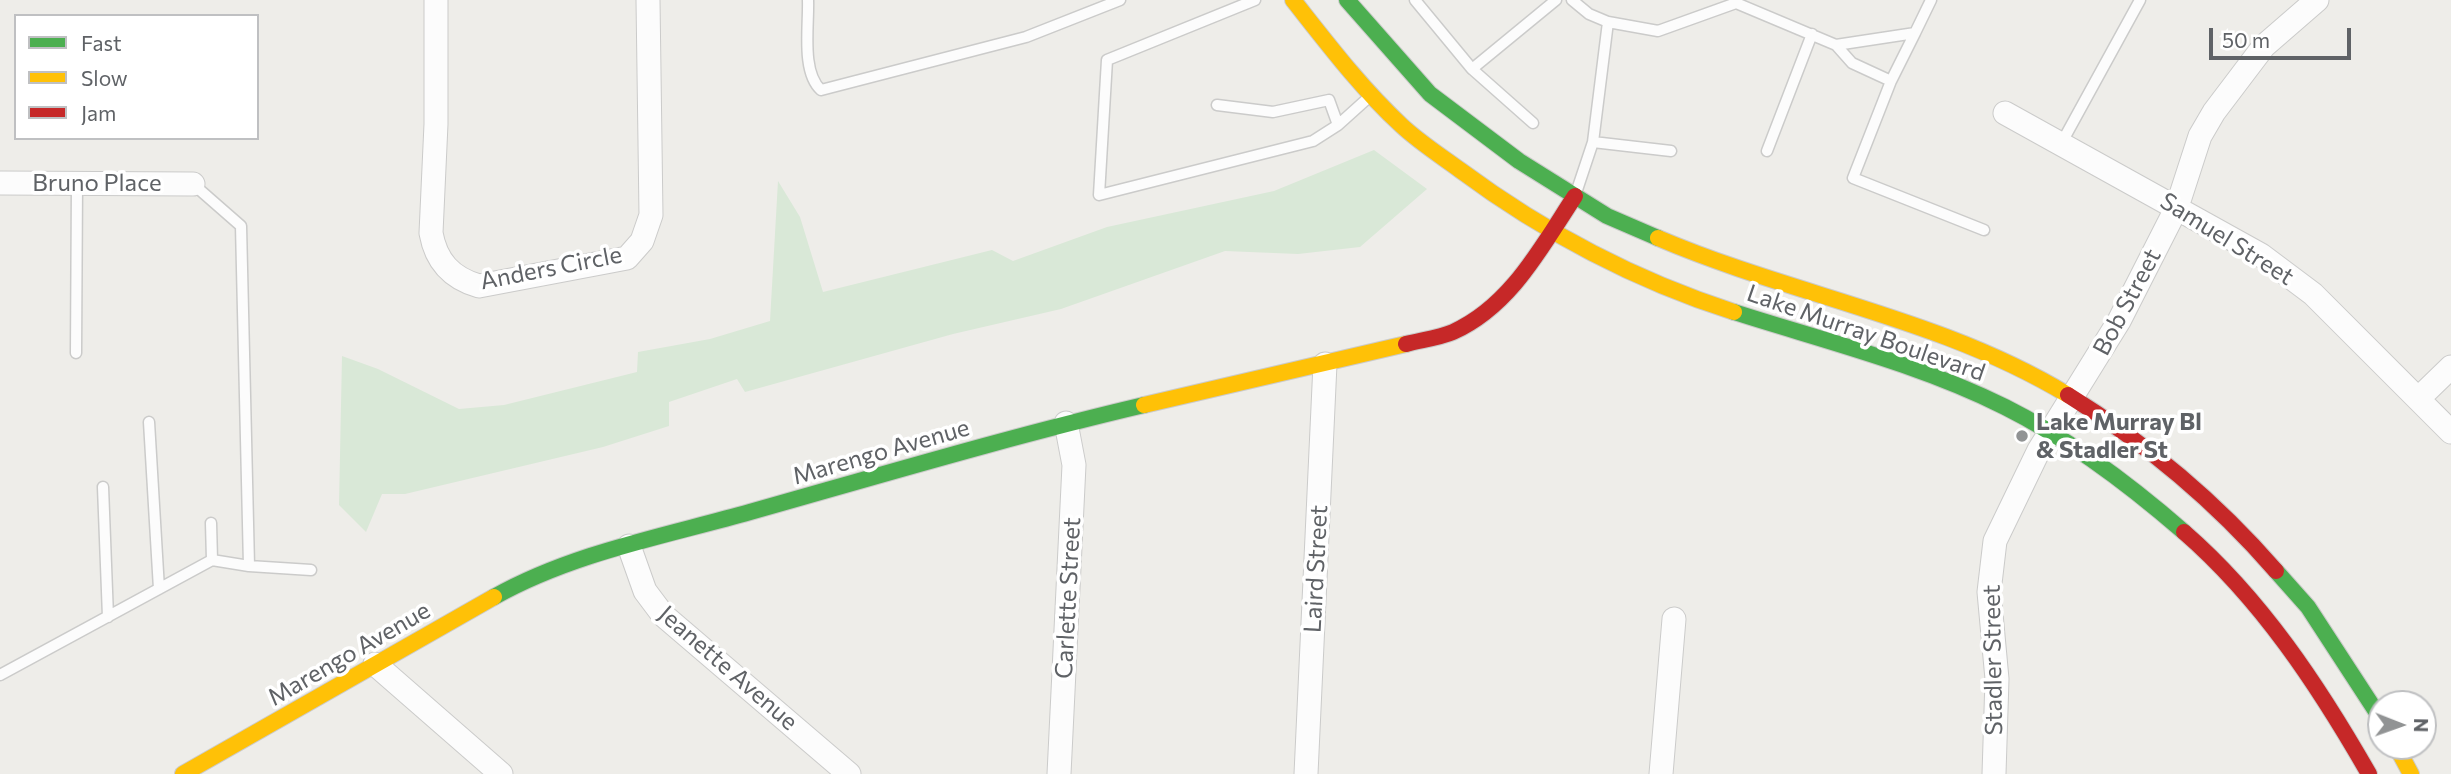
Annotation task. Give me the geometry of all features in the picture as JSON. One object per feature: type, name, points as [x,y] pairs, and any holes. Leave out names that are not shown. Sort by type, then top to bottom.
[{"type":"main road","name":"Lake Murray Boulevard","points":[[1293,0],[1336,55],[1380,86],[1401,125],[1487,191],[1586,254],[1697,300],[1854,349],[1999,404],[2087,456],[2179,524],[2242,586],[2307,670],[2369,774]]},
{"type":"main road","name":"Lake Murray Boulevard","points":[[1347,0],[1430,94],[1519,160],[1607,216],[1709,260],[1930,330],[2020,366],[2113,423],[2161,461],[2257,549],[2308,607],[2367,698]]},
{"type":"main road","points":[[1380,86],[1402,64]]},
{"type":"main road","name":"Marengo Avenue","points":[[183,774],[530,577],[629,546],[1066,424],[1435,340],[1466,326],[1508,295],[1575,196]]},
{"type":"street","name":"Anders Circle","points":[[436,0],[436,124],[431,233],[439,257],[446,268],[467,282],[479,286],[627,258],[642,241],[651,215],[648,0]]},
{"type":"street","name":"Bob Street","points":[[2072,399],[2119,321],[2177,206],[2200,136],[2229,89],[2264,46],[2317,0]]},
{"type":"street","name":"Samuel Street","points":[[2005,113],[2177,206],[2260,255],[2313,294],[2451,432]]},
{"type":"street","name":"Bruno Place","points":[[0,183],[193,184]]},
{"type":"street","name":"Laird Street","points":[[1306,774],[1325,364]]},
{"type":"street","points":[[2418,400],[2451,368]]},
{"type":"street","name":"Stadler Street","points":[[1994,774],[1997,679],[1989,592],[1995,541],[2049,434],[2072,399]]},
{"type":"street","name":"Carlette Street","points":[[1059,774],[1074,465],[1066,424]]},
{"type":"street","name":"Jeanette Avenue","points":[[629,546],[645,591],[663,615],[849,774]]},
{"type":"street","points":[[1661,774],[1674,619]]},
{"type":"street","points":[[375,664],[500,774]]},
{"type":"lane","points":[[808,0],[810,71],[813,83],[821,90],[1026,37],[1120,0]]},
{"type":"lane","points":[[1255,0],[1107,60],[1099,195],[1313,141],[1338,125],[1380,86]]},
{"type":"lane","points":[[1415,0],[1472,69],[1533,122]]},
{"type":"lane","points":[[1472,69],[1556,0]]},
{"type":"lane","points":[[1572,0],[1589,14],[1608,22],[1658,31],[1736,3],[1836,45],[1852,63],[1891,81]]},
{"type":"lane","points":[[1931,0],[1891,81],[1853,178],[1984,230]]},
{"type":"lane","points":[[2061,145],[2140,0]]},
{"type":"lane","points":[[1575,196],[1593,142],[1608,22]]},
{"type":"lane","points":[[1836,45],[1915,33]]},
{"type":"lane","points":[[1767,151],[1812,34]]},
{"type":"lane","points":[[1217,104],[1273,112],[1329,100],[1338,125]]},
{"type":"lane","points":[[1593,142],[1671,151]]},
{"type":"lane","points":[[76,353],[78,183]]},
{"type":"lane","points":[[193,184],[241,226],[249,566]]},
{"type":"lane","points":[[149,422],[159,589]]},
{"type":"lane","points":[[103,486],[108,617]]},
{"type":"lane","points":[[211,523],[212,560]]},
{"type":"lane","points":[[0,675],[212,560],[249,566],[311,570]]},
{"type":"green space","points":[[1374,150],[1427,189],[1360,247],[1298,254],[1225,251],[1061,309],[953,334],[745,392],[737,379],[669,402],[669,426],[603,447],[405,494],[382,494],[366,532],[339,505],[342,356],[378,369],[459,409],[504,405],[637,372],[638,352],[710,339],[770,321],[778,181],[800,217],[823,292],[992,250],[1013,261],[1107,227],[1274,191]]},
{"type":"traffic: fast","points":[[1347,0],[1430,94],[1519,161],[1607,216],[1658,238]]},
{"type":"traffic: fast","points":[[1734,312],[1905,366],[2005,407],[2052,433],[2098,464],[2184,532]]},
{"type":"traffic: fast","points":[[494,597],[555,569],[619,547],[1144,405]]},
{"type":"traffic: fast","points":[[2276,571],[2308,607],[2367,698]]},
{"type":"traffic: slow","points":[[1293,0],[1386,111],[1423,143],[1492,193],[1591,253],[1661,285],[1734,312]]},
{"type":"traffic: slow","points":[[1658,238],[1709,258],[1969,346],[2068,395]]},
{"type":"traffic: slow","points":[[1144,405],[1406,344]]},
{"type":"traffic: slow","points":[[183,774],[494,597]]},
{"type":"traffic: slow","points":[[2404,760],[2411,774]]},
{"type":"traffic: jam","points":[[1406,344],[1453,332],[1492,307],[1523,273],[1575,196]]},
{"type":"traffic: jam","points":[[2068,395],[2152,453],[2229,521],[2276,571]]},
{"type":"traffic: jam","points":[[2184,532],[2238,586],[2286,645],[2369,774]]},
{"type":"place","name":"Lake Murray Bl & Stadler St","points":[[2022,436]]}]
